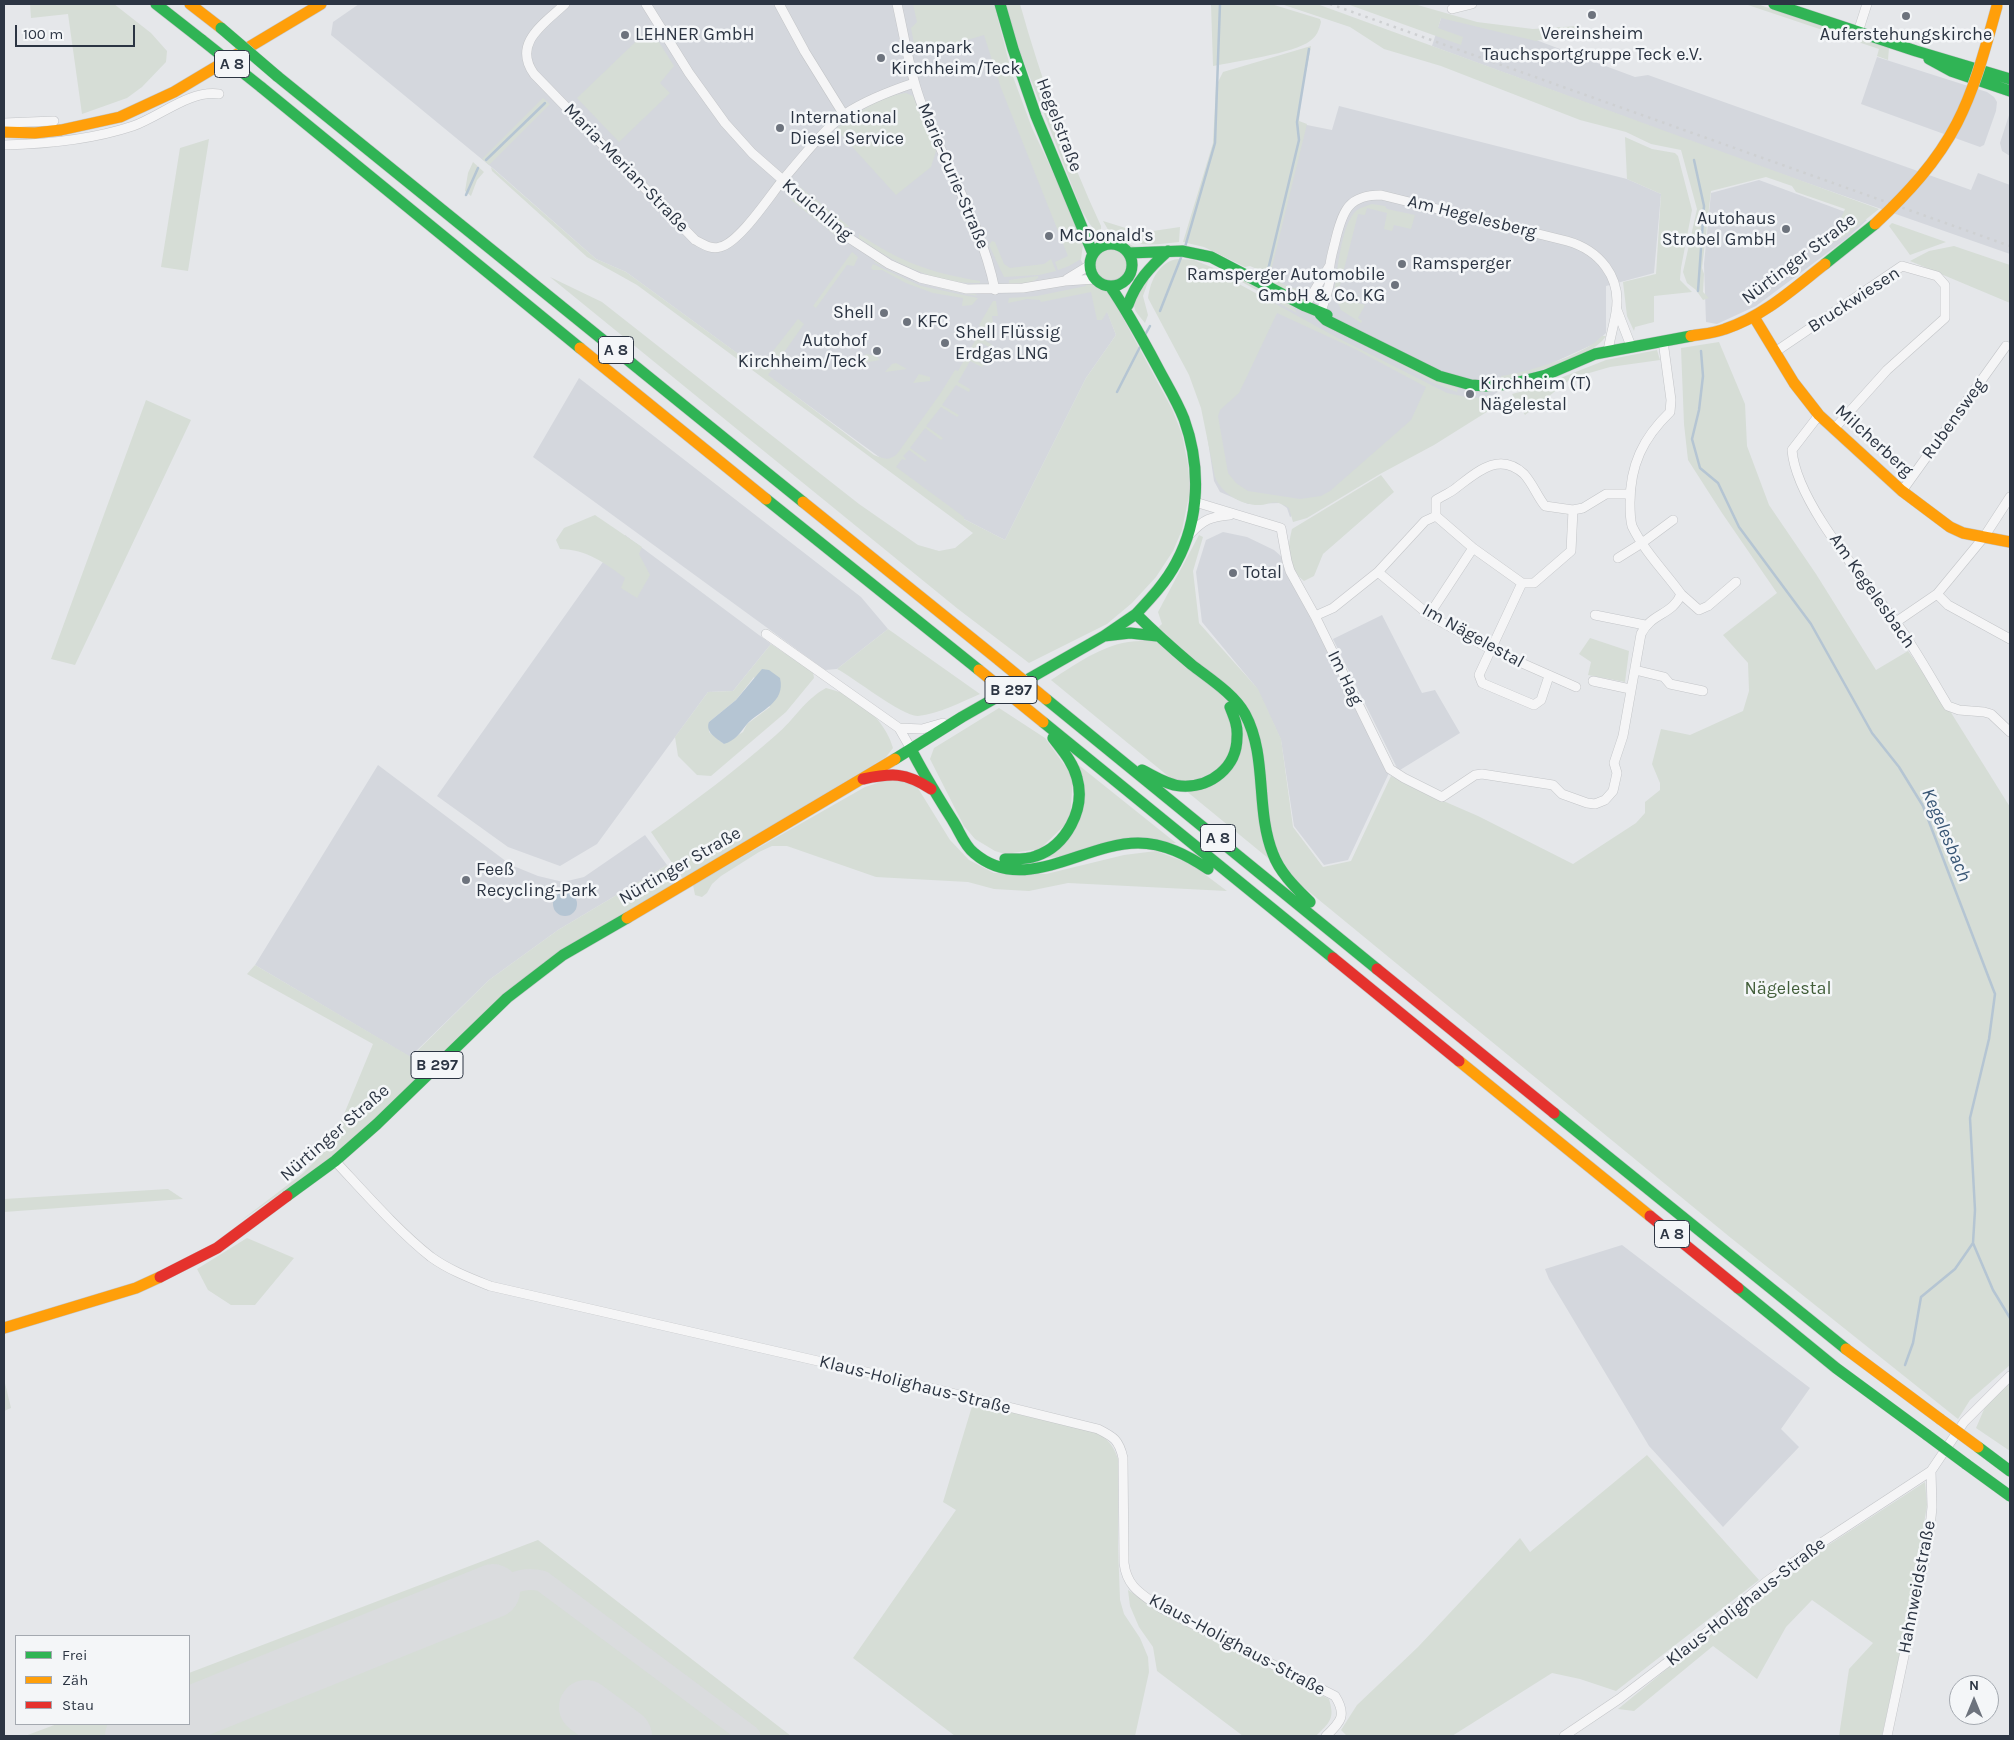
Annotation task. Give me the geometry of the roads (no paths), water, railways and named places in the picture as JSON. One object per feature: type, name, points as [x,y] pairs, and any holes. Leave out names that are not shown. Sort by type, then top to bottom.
[{"type":"main road","name":"A 8","points":[[156,4],[261,87],[684,433],[979,670],[1836,1368],[2010,1496]]},
{"type":"main road","name":"A 8","points":[[190,4],[1000,660],[1820,1328],[2010,1471]]},
{"type":"main road","points":[[4,132],[35,133],[60,130],[120,117],[174,92],[321,4]]},
{"type":"main road","name":"Hegelstraße","points":[[1000,4],[1014,54],[1042,133],[1065,188],[1085,227],[1092,260]]},
{"type":"main road","points":[[1774,4],[1916,51],[2010,79]]},
{"type":"main road","name":"Nürtinger Straße","points":[[1129,253],[1168,251],[1196,253],[1211,257],[1320,314],[1326,320],[1439,376],[1459,383],[1486,386],[1527,381],[1608,350],[1724,330],[1754,317],[1783,297],[1875,224],[1919,180],[1939,153],[1958,122],[1998,5]]},
{"type":"main road","points":[[1916,51],[1951,71],[2010,91]]},
{"type":"main road","name":"Hegelstraße","points":[[1085,227],[1105,245]]},
{"type":"main road","points":[[1105,245],[1118,245],[1129,253],[1132,266],[1131,272],[1124,282],[1110,286],[1096,279],[1092,273],[1092,260],[1105,245]]},
{"type":"main road","points":[[1130,313],[1132,291],[1142,276],[1168,251]]},
{"type":"main road","name":"Nürtinger Straße","points":[[1132,266],[1168,251]]},
{"type":"main road","points":[[1124,282],[1130,313]]},
{"type":"main road","points":[[1110,286],[1130,313],[1184,418],[1194,450],[1197,475],[1195,502]]},
{"type":"main road","name":"Milcherberg","points":[[1754,317],[1794,383],[1819,415],[1902,491],[1950,528],[1963,533],[2010,542]]},
{"type":"main road","name":"Nürtinger Straße","points":[[4,1328],[136,1288],[190,1264],[241,1232],[335,1161],[377,1124],[507,998],[534,975],[563,955],[1104,636],[1136,614],[1164,582],[1175,565],[1187,536],[1195,502]]},
{"type":"main road","points":[[1136,614],[1157,636],[1239,705],[1253,733],[1258,757],[1265,830],[1273,855],[1287,878],[1312,904],[1313,916]]},
{"type":"main road","points":[[1104,636],[1130,633],[1157,636]]},
{"type":"main road","points":[[1122,760],[1165,781],[1180,786],[1204,784],[1216,777],[1231,761],[1239,738],[1235,716],[1220,688]]},
{"type":"main road","points":[[963,838],[985,853],[1005,859],[1023,860],[1048,851],[1067,833],[1075,820],[1079,804],[1078,781],[1067,758],[1043,722]]},
{"type":"main road","points":[[911,749],[931,788],[963,838],[973,852],[994,866],[1023,871],[1044,868],[1109,846],[1147,844],[1173,850],[1190,858],[1213,873],[1233,877]]},
{"type":"main road","points":[[862,780],[893,774],[905,774],[931,788]]},
{"type":"street","name":"Maria-Merian-Straße","points":[[565,4],[536,32],[527,44],[528,64],[534,74],[695,240],[708,247],[720,248],[738,237],[782,181],[844,115],[870,100],[914,83]]},
{"type":"street","name":"Kruichling","points":[[646,4],[689,73],[725,123],[752,153],[849,238],[888,264],[920,278],[945,285],[967,288],[995,290],[1096,279]]},
{"type":"street","points":[[779,4],[805,52],[844,115]]},
{"type":"street","name":"Marie-Curie-Straße","points":[[897,4],[914,83],[922,107],[982,243],[995,290]]},
{"type":"street","points":[[1452,9],[1472,4]]},
{"type":"street","points":[[1858,32],[1867,4]]},
{"type":"street","points":[[4,145],[62,143],[101,135],[133,126],[200,94],[219,94]]},
{"type":"street","points":[[4,123],[54,121]]},
{"type":"street","name":"Am Hegelesberg","points":[[1320,314],[1326,299],[1330,279],[1330,265],[1340,223],[1349,205],[1357,199],[1368,195],[1393,197],[1567,241],[1586,248],[1601,259],[1612,277],[1616,291],[1616,310],[1608,350]]},
{"type":"street","name":"Kruichling","points":[[1065,281],[1092,260]]},
{"type":"street","name":"Am Hegelesberg","points":[[1305,306],[1330,265]]},
{"type":"street","name":"Bruckwiesen","points":[[1775,352],[1902,266],[1936,276],[1945,284],[1945,318],[1887,370],[1834,429]]},
{"type":"street","name":"Am Hegelesberg","points":[[1616,310],[1623,331],[1631,346]]},
{"type":"street","points":[[1663,341],[1671,400],[1670,412],[1662,420],[1640,452],[1634,466],[1630,494],[1631,523],[1642,543],[1681,594],[1699,610],[1708,606],[1736,582]]},
{"type":"street","name":"Rubensweg","points":[[1902,491],[2006,346]]},
{"type":"street","name":"Am Kegelesbach","points":[[1819,415],[1792,450],[1793,462],[1812,506],[1860,578],[1896,622],[1948,706],[1959,710],[1992,714],[2010,732]]},
{"type":"street","points":[[1573,510],[1571,551],[1534,584],[1522,583],[1473,548],[1436,516],[1436,500],[1482,468],[1491,465],[1514,466],[1525,476],[1545,506],[1573,510],[1583,508],[1606,494],[1630,494]]},
{"type":"street","points":[[1896,622],[1938,594],[2008,508],[2010,497]]},
{"type":"street","name":"Nürtinger Straße","points":[[1195,502],[1281,528]]},
{"type":"street","name":"Nürtinger Straße","points":[[1187,536],[1199,523],[1210,517],[1233,515]]},
{"type":"street","points":[[1315,616],[1333,608],[1378,572],[1425,521],[1436,516]]},
{"type":"street","points":[[1618,558],[1673,520]]},
{"type":"street","name":"Im Hag","points":[[1281,528],[1290,571],[1315,616],[1390,769],[1442,797],[1476,775],[1482,774],[1553,785],[1562,794],[1578,801],[1600,803],[1613,791],[1616,772],[1614,763],[1622,736],[1630,689]]},
{"type":"street","points":[[1429,615],[1473,548]]},
{"type":"street","name":"Im Nägelestal","points":[[1378,572],[1429,615],[1490,649],[1576,687]]},
{"type":"street","points":[[1522,583],[1479,675],[1482,683],[1534,704],[1541,700],[1549,676]]},
{"type":"street","points":[[1593,681],[1630,689],[1641,634],[1646,625],[1677,604],[1681,594]]},
{"type":"street","points":[[1938,594],[1948,606],[2010,639]]},
{"type":"street","points":[[1594,615],[1646,625]]},
{"type":"street","points":[[766,634],[899,728],[911,749]]},
{"type":"street","points":[[1634,670],[1664,677],[1670,684],[1703,691]]},
{"type":"street","points":[[899,728],[932,727],[962,718]]},
{"type":"street","name":"Klaus-Holighaus-Straße","points":[[335,1161],[395,1223],[432,1257],[465,1276],[490,1286],[866,1372],[1098,1429],[1110,1435],[1120,1444],[1123,1458],[1124,1563],[1126,1577],[1130,1584],[1161,1608],[1335,1696],[1342,1708],[1342,1715],[1326,1736]]},
{"type":"street","points":[[1931,1471],[1964,1422],[2010,1376]]},
{"type":"street","name":"Klaus-Holighaus-Straße","points":[[1564,1736],[1619,1699],[1702,1636],[1766,1582],[1812,1548],[1931,1471]]},
{"type":"street","name":"Hahnweidstraße","points":[[1887,1736],[1929,1538],[1932,1506],[1931,1471]]},
{"type":"water","points":[[762,669],[769,670],[780,678],[781,687],[776,700],[752,719],[732,741],[724,744],[710,732],[709,722],[736,700]]},
{"type":"water","points":[[565,892],[570,893],[576,899],[576,909],[570,915],[565,916],[560,915],[554,909],[553,904],[554,899],[560,893]]},
{"type":"waterway","points":[[1185,247],[1215,143],[1220,4]]},
{"type":"waterway","points":[[1268,270],[1299,140],[1297,122],[1309,49]]},
{"type":"waterway","points":[[486,160],[545,103]]},
{"type":"waterway","name":"Kegelesbach","points":[[1694,160],[1704,206],[1698,291]]},
{"type":"waterway","points":[[466,195],[478,168]]},
{"type":"waterway","points":[[1160,311],[1182,255]]},
{"type":"waterway","points":[[1145,335],[1150,326]]},
{"type":"waterway","points":[[1117,392],[1141,345]]},
{"type":"waterway","name":"Kegelesbach","points":[[1701,351],[1703,376],[1699,410],[1692,439],[1700,468],[1718,483],[1739,527],[1811,624],[1872,733],[1899,767],[1923,806],[1995,994],[1989,1039],[1970,1118],[1975,1210],[1973,1243],[1993,1290],[2010,1318]]},
{"type":"waterway","points":[[1905,1365],[1913,1343],[1921,1297],[1955,1269],[1973,1243]]},
{"type":"railway","points":[[1330,4],[2010,246]]},
{"type":"place","name":"Vereinsheim Tauchsportgruppe Teck e.V.","points":[[1592,15]]},
{"type":"place","name":"Auferstehungskirche","points":[[1906,16]]},
{"type":"place","name":"LEHNER GmbH","points":[[625,35]]},
{"type":"place","name":"cleanpark Kirchheim/Teck","points":[[881,58]]},
{"type":"place","name":"International Diesel Service","points":[[780,128]]},
{"type":"place","name":"Autohaus Strobel GmbH","points":[[1786,229]]},
{"type":"place","name":"McDonald's","points":[[1049,236]]},
{"type":"place","name":"Ramsperger","points":[[1402,264]]},
{"type":"place","name":"Ramsperger Automobile GmbH & Co. KG","points":[[1395,285]]},
{"type":"place","name":"Shell","points":[[884,313]]},
{"type":"place","name":"KFC","points":[[907,322]]},
{"type":"place","name":"Shell Flüssig Erdgas LNG","points":[[945,343]]},
{"type":"place","name":"Autohof Kirchheim/Teck","points":[[877,351]]},
{"type":"place","name":"Kirchheim (T) Nägelestal","points":[[1470,394]]},
{"type":"place","name":"Total","points":[[1233,573]]},
{"type":"place","name":"Feeß Recycling-Park","points":[[466,880]]},
{"type":"park label","name":"Nägelestal","points":[[1788,989]]}]
